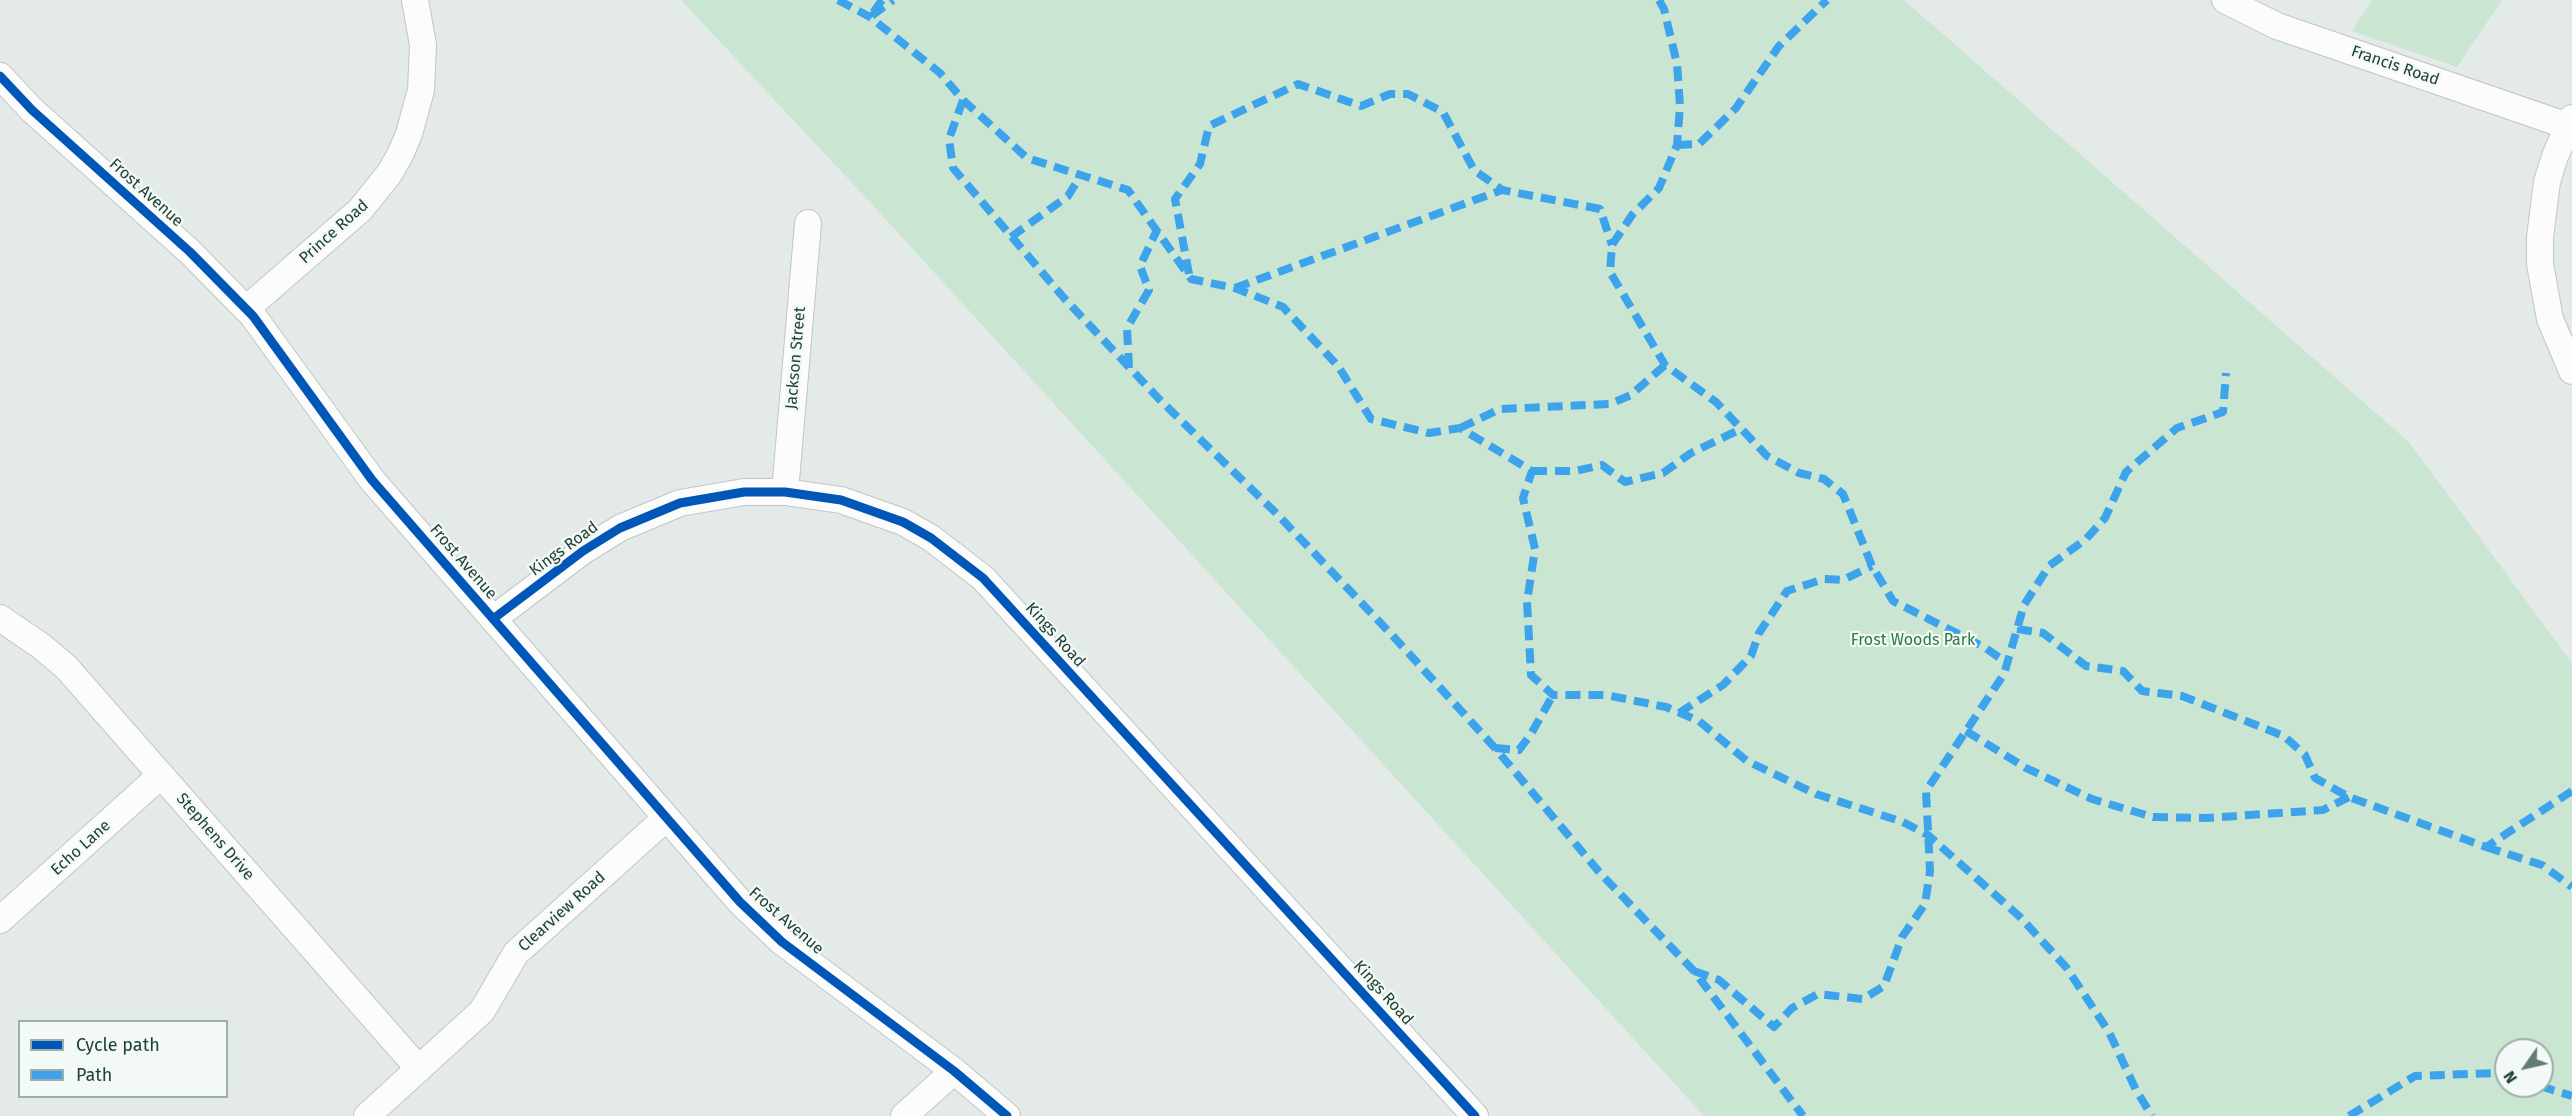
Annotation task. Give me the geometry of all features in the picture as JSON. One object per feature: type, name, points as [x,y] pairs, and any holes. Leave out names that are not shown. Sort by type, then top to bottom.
[{"type":"street","name":"Prince Road","points":[[246,309],[360,210],[382,184],[400,155],[409,134],[421,90],[423,45],[415,0]]},
{"type":"street","name":"Francis Road","points":[[2228,1],[2277,26],[2570,122]]},
{"type":"street","name":"Frost Avenue","points":[[0,76],[32,110],[190,252],[246,309],[372,480],[740,902],[782,942],[954,1071],[1007,1116]]},
{"type":"street","points":[[2570,122],[2547,182],[2542,209],[2540,255],[2550,319],[2572,371]]},
{"type":"street","name":"Jackson Street","points":[[784,492],[808,223]]},
{"type":"street","name":"Kings Road","points":[[494,619],[583,551],[620,528],[680,503],[744,492],[784,492],[841,500],[903,522],[940,544],[982,578],[1475,1116]]},
{"type":"street","name":"Stephens Drive","points":[[0,618],[41,646],[66,667],[419,1069]]},
{"type":"street","name":"Echo Lane","points":[[0,920],[161,775]]},
{"type":"street","name":"Clearview Road","points":[[367,1116],[482,1011],[516,953],[666,818]]},
{"type":"street","points":[[904,1116],[954,1071]]},
{"type":"green space","name":"Frost Woods Park","points":[[681,0],[1904,0],[2409,442],[2572,663],[2572,1116],[1704,1116],[868,200]]},
{"type":"green space","points":[[2372,0],[2502,0],[2457,67],[2352,31]]},
{"type":"marked path","points":[[838,0],[870,17],[940,73],[963,100],[1027,158],[1128,190],[1191,279],[1235,288],[1283,307],[1338,366],[1371,419],[1429,433],[1460,428],[1532,471],[1523,498],[1535,549],[1527,602],[1531,675],[1553,695],[1606,695],[1666,707],[1699,721],[1747,761],[1816,794],[1903,822],[1928,835],[2020,917],[2066,967],[2109,1032],[2136,1090],[2152,1116]]},
{"type":"marked path","points":[[882,0],[870,17],[893,0]]},
{"type":"marked path","points":[[1659,0],[1664,9],[1677,64],[1680,106],[1677,145],[1659,188],[1632,215],[1612,245],[1610,272],[1665,365],[1716,402],[1767,456],[1799,473],[1824,479],[1843,494],[1872,566],[1893,601],[1984,647],[2007,663]]},
{"type":"marked path","points":[[1677,145],[1699,144],[1736,108],[1779,46],[1827,0]]},
{"type":"marked path","points":[[1189,274],[1175,199],[1200,164],[1209,126],[1298,84],[1361,106],[1390,94],[1408,94],[1443,112],[1474,170],[1502,190],[1600,209],[1612,245]]},
{"type":"marked path","points":[[963,100],[949,139],[953,168],[1064,298],[1161,401],[1277,514],[1495,748],[1600,873],[1694,971],[1803,1116]]},
{"type":"marked path","points":[[1011,237],[1068,196],[1081,175]]},
{"type":"marked path","points":[[1235,288],[1502,190]]},
{"type":"marked path","points":[[1129,368],[1127,328],[1149,290],[1140,266],[1157,230]]},
{"type":"marked path","points":[[1460,428],[1500,409],[1610,404],[1631,395],[1665,365]]},
{"type":"marked path","points":[[1694,971],[1719,980],[1774,1027],[1792,1008],[1818,994],[1863,999],[1884,986],[1902,937],[1925,904],[1930,871],[1926,791],[2004,674],[2024,605],[2049,566],[2086,539],[2105,518],[2126,472],[2177,428],[2223,412],[2226,373]]},
{"type":"marked path","points":[[1532,471],[1575,471],[1602,465],[1625,482],[1663,473],[1691,453],[1741,429]]},
{"type":"marked path","points":[[1679,713],[1723,685],[1751,656],[1759,633],[1787,591],[1824,579],[1843,580],[1872,566]]},
{"type":"marked path","points":[[2017,629],[2043,633],[2086,666],[2123,671],[2142,691],[2182,696],[2284,736],[2305,755],[2315,778],[2349,797],[2486,847],[2572,791]]},
{"type":"marked path","points":[[1495,748],[1519,750],[1553,695]]},
{"type":"marked path","points":[[1966,731],[2026,768],[2092,799],[2153,817],[2206,818],[2323,810],[2349,797]]},
{"type":"marked path","points":[[2486,847],[2542,865],[2572,887]]},
{"type":"marked path","points":[[2349,1116],[2415,1076],[2494,1073]]},
{"type":"marked path","points":[[2554,1090],[2572,1096]]},
{"type":"cycle path","points":[[0,76],[32,110],[190,252],[253,316],[372,480],[740,902],[782,942],[954,1071],[1007,1116]]},
{"type":"cycle path","points":[[493,619],[583,551],[620,528],[680,503],[744,492],[785,492],[841,500],[903,522],[931,538],[983,578],[1475,1116]]}]
